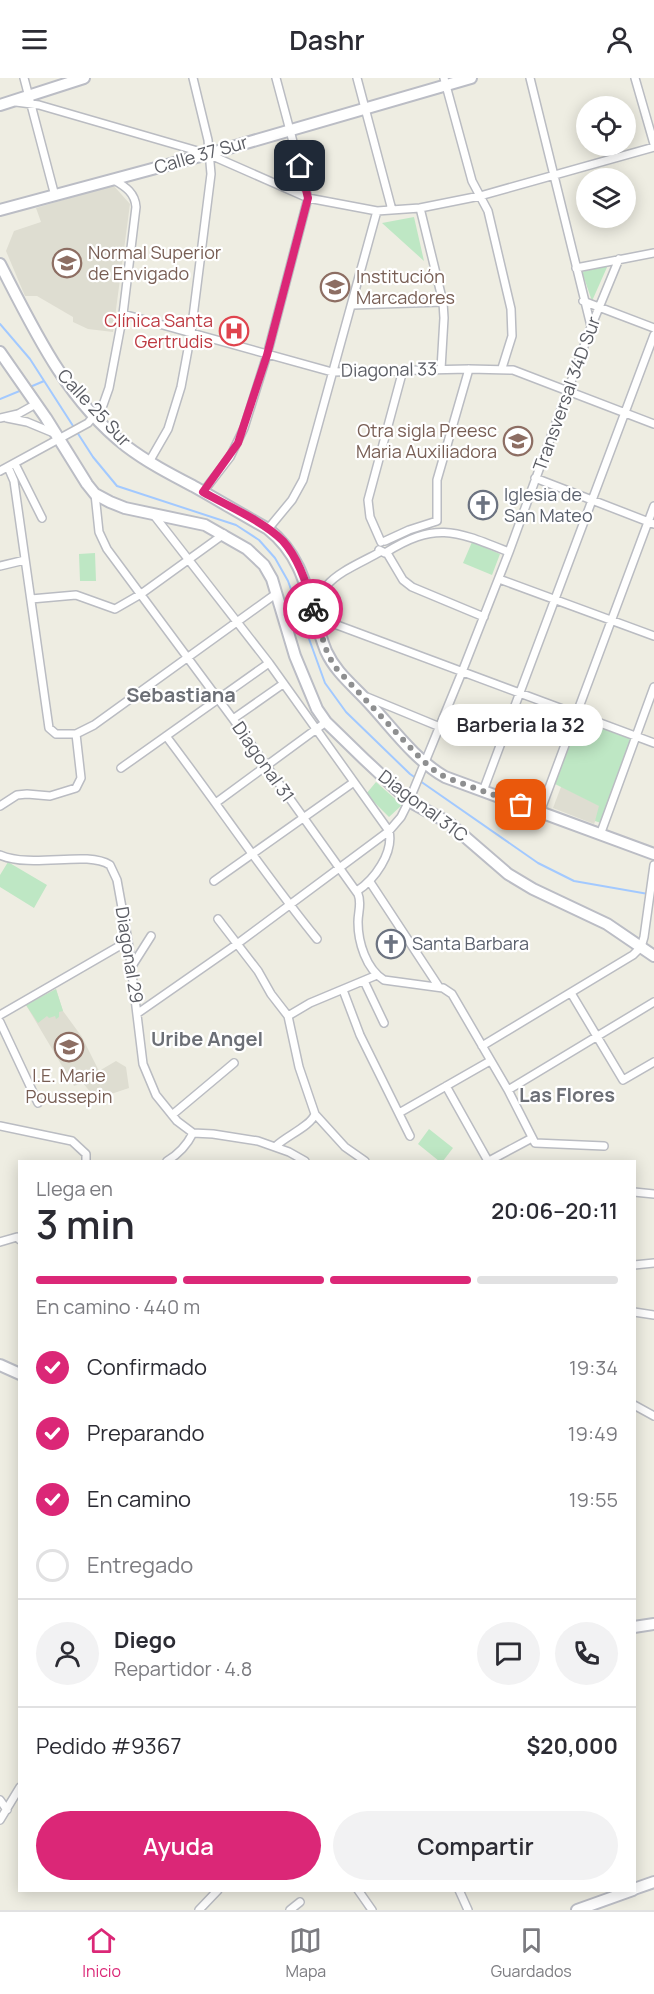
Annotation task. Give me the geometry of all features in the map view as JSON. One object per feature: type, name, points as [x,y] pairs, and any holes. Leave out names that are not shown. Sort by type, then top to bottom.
[{"type":"main road","points":[[5,103],[30,99],[84,78]]},
{"type":"main road","name":"Calle 37 Sur","points":[[0,210],[208,154],[364,108],[445,81],[471,78]]},
{"type":"main road","name":"Calle 25 Sur","points":[[0,264],[57,369],[92,420],[149,462],[268,529],[289,549],[309,590],[315,619],[334,666],[425,764],[445,777],[654,854]]},
{"type":"main road","name":"Diagonal 31","points":[[0,352],[95,494]]},
{"type":"main road","name":"Diagonal 31C","points":[[95,494],[125,508],[192,521],[224,534],[247,549],[264,565],[272,579],[300,670],[310,695],[326,722],[410,801],[449,823],[508,874],[533,889],[607,924],[654,956]]},
{"type":"main road","points":[[0,1365],[18,1373]]},
{"type":"main road","points":[[636,1627],[654,1624]]},
{"type":"main road","points":[[636,1889],[654,1882]]},
{"type":"main road","points":[[577,1910],[628,1892]]},
{"type":"street","points":[[24,78],[55,196]]},
{"type":"street","points":[[149,462],[168,429],[182,387],[211,174],[208,140],[193,78]]},
{"type":"street","points":[[203,492],[238,443],[267,355],[308,198],[276,78]]},
{"type":"street","points":[[357,78],[392,210]]},
{"type":"street","points":[[530,78],[591,327]]},
{"type":"street","points":[[30,99],[208,154],[308,198],[377,211],[420,208],[480,196],[654,146],[635,78]]},
{"type":"street","points":[[445,81],[472,181],[488,211],[511,309],[512,336],[502,368]]},
{"type":"street","points":[[0,471],[58,437],[72,433],[92,420],[103,405],[109,388],[123,314],[136,207],[134,196],[130,191],[114,180]]},
{"type":"street","points":[[420,208],[443,302],[441,369]]},
{"type":"street","points":[[268,529],[299,491],[377,211]]},
{"type":"street","points":[[576,268],[654,253]]},
{"type":"street","name":"Transversal 34D Sur","points":[[389,831],[410,801],[440,727],[499,579],[591,327],[619,259]]},
{"type":"street","points":[[584,301],[654,328]]},
{"type":"street","points":[[352,305],[443,302]]},
{"type":"street","name":"Diagonal 33","points":[[123,314],[332,372],[502,368],[524,373],[654,424]]},
{"type":"street","points":[[483,791],[654,336]]},
{"type":"street","points":[[469,369],[437,480],[437,521],[409,530],[383,542],[378,547],[385,551],[403,580],[412,587],[484,617]]},
{"type":"street","points":[[383,542],[370,517],[368,500],[403,370]]},
{"type":"street","points":[[4,418],[18,414],[33,399]]},
{"type":"street","points":[[4,418],[27,422],[58,437]]},
{"type":"street","points":[[12,466],[42,518]]},
{"type":"street","points":[[17,478],[24,560],[49,728],[53,733],[76,734],[94,725],[277,593]]},
{"type":"street","points":[[535,478],[651,523]]},
{"type":"street","name":"Diagonal 31","points":[[95,494],[102,542],[357,891]]},
{"type":"street","points":[[540,812],[651,523],[654,506]]},
{"type":"street","points":[[152,513],[268,663],[389,831],[390,843],[376,874],[370,882],[357,891],[360,897],[358,924],[360,935],[368,961],[377,975],[384,980],[439,987],[452,994],[508,1090],[532,1138],[538,1144],[604,1146]]},
{"type":"street","points":[[509,552],[466,535],[438,531],[424,534],[385,551],[329,582],[322,591],[322,604],[331,620],[338,625],[654,743]]},
{"type":"street","points":[[31,599],[76,595],[115,609],[141,594],[224,534]]},
{"type":"street","points":[[0,566],[24,560]]},
{"type":"street","points":[[499,579],[654,636]]},
{"type":"street","points":[[121,768],[268,663]]},
{"type":"street","points":[[233,719],[283,684]]},
{"type":"street","points":[[600,835],[654,687]]},
{"type":"street","points":[[362,694],[440,727]]},
{"type":"street","points":[[217,802],[326,722]]},
{"type":"street","points":[[0,806],[17,795],[50,795],[76,788],[81,778],[76,734]]},
{"type":"street","points":[[166,736],[217,802],[290,905],[318,939]]},
{"type":"street","points":[[214,881],[354,782]]},
{"type":"street","points":[[138,1012],[237,944],[389,831]]},
{"type":"street","name":"Diagonal 29","points":[[0,855],[27,861],[95,859],[110,865],[115,872],[132,966],[143,1064],[149,1083],[162,1104],[193,1133]]},
{"type":"street","points":[[482,1046],[633,955],[641,947],[646,927],[654,865]]},
{"type":"street","points":[[370,882],[439,987]]},
{"type":"street","points":[[218,919],[258,970],[271,994],[288,1016],[296,1058],[315,1114],[345,1147],[364,1160]]},
{"type":"street","points":[[132,966],[151,936]]},
{"type":"street","points":[[0,1015],[128,941]]},
{"type":"street","points":[[288,1016],[310,1003],[377,975]]},
{"type":"street","points":[[364,981],[384,1023]]},
{"type":"street","points":[[343,990],[360,1035],[410,1136]]},
{"type":"street","points":[[571,993],[623,1080],[654,1062]]},
{"type":"street","points":[[508,1090],[654,1002]]},
{"type":"street","points":[[0,1022],[38,1103]]},
{"type":"street","points":[[399,1113],[490,1061]]},
{"type":"street","points":[[172,1115],[234,1063]]},
{"type":"street","points":[[446,1086],[487,1160]]},
{"type":"street","points":[[276,1146],[312,1120],[315,1114]]},
{"type":"street","points":[[0,1126],[72,1140],[86,1154],[86,1160]]},
{"type":"street","points":[[169,1160],[189,1142],[193,1133],[238,1137],[276,1146],[303,1160]]},
{"type":"street","points":[[490,1160],[532,1138]]},
{"type":"street","points":[[636,1192],[654,1194]]},
{"type":"street","points":[[0,1242],[18,1238]]},
{"type":"street","points":[[636,1265],[654,1263]]},
{"type":"street","points":[[636,1312],[654,1314]]},
{"type":"street","points":[[636,1406],[654,1416]]},
{"type":"street","points":[[0,1820],[18,1790]]},
{"type":"street","points":[[0,1800],[6,1810]]},
{"type":"street","points":[[200,1910],[216,1892]]},
{"type":"street","points":[[359,1892],[372,1910]]},
{"type":"street","points":[[460,1892],[468,1910]]},
{"type":"street","points":[[290,1910],[300,1902]]},
{"type":"shaded area","name":"Normal Superior de Envigado","points":[[113,185],[130,204],[113,332],[88,329],[73,322],[73,317],[37,296],[25,296],[6,251],[14,231],[41,222],[36,208]]},
{"type":"shaded area","points":[[583,729],[625,746],[594,824],[553,808]]},
{"type":"shaded area","name":"I.E. Marie Poussepin","points":[[56,989],[63,1011],[82,1037],[99,1071],[116,1061],[126,1067],[129,1088],[96,1099],[83,1083],[74,1086],[26,1005]]},
{"type":"green space","points":[[414,217],[424,261],[382,223]]},
{"type":"green space","points":[[608,265],[592,301],[582,272]]},
{"type":"green space","points":[[472,542],[500,554],[492,575],[463,563]]},
{"type":"green space","points":[[95,553],[96,581],[80,581],[79,554]]},
{"type":"green space","points":[[588,720],[632,738],[601,823],[595,821],[599,806],[553,783],[577,723],[580,732],[586,730]]},
{"type":"green space","points":[[376,782],[402,805],[389,817],[366,794]]},
{"type":"green space","points":[[8,862],[47,885],[34,908],[0,887],[0,875]]},
{"type":"green space","points":[[56,989],[63,1011],[59,1012],[59,1017],[56,1019],[55,1016],[49,1018],[47,1016],[38,1023],[26,1005]]},
{"type":"green space","points":[[429,1129],[453,1148],[444,1160],[438,1160],[418,1144]]},
{"type":"waterway","points":[[0,324],[30,359],[93,457],[117,486],[236,525],[259,540],[275,558],[288,581],[325,683],[346,712],[410,774],[538,863],[574,881],[654,895]]},
{"type":"waterway","points":[[30,387],[44,381]]},
{"type":"waterway","points":[[0,399],[22,390]]},
{"type":"way so far","points":[[313,609],[334,666],[422,760],[445,777],[521,805]]},
{"type":"place","name":"Normal Superior de Envigado","points":[[67,263]]},
{"type":"place","name":"Institución Marcadores","points":[[335,287]]},
{"type":"place","name":"Clínica Santa Gertrudis","points":[[234,331]]},
{"type":"place","name":"Otra sigla Preesc Maria Auxiliadora","points":[[518,441]]},
{"type":"place","name":"Iglesia de San Mateo","points":[[483,505]]},
{"type":"place","name":"Barberia la 32","points":[[521,805]]},
{"type":"place","name":"Santa Barbara","points":[[391,944]]},
{"type":"place","name":"I.E. Marie Poussepin","points":[[69,1047]]},
{"type":"district","name":"Sebastiana","points":[[181,695]]},
{"type":"district","name":"Uribe Angel","points":[[207,1039]]},
{"type":"district","name":"Las Flores","points":[[567,1095]]},
{"type":"route","points":[[300,166],[308,198],[267,355],[238,443],[203,492],[268,529],[281,540],[289,549],[309,590],[313,609]]}]
